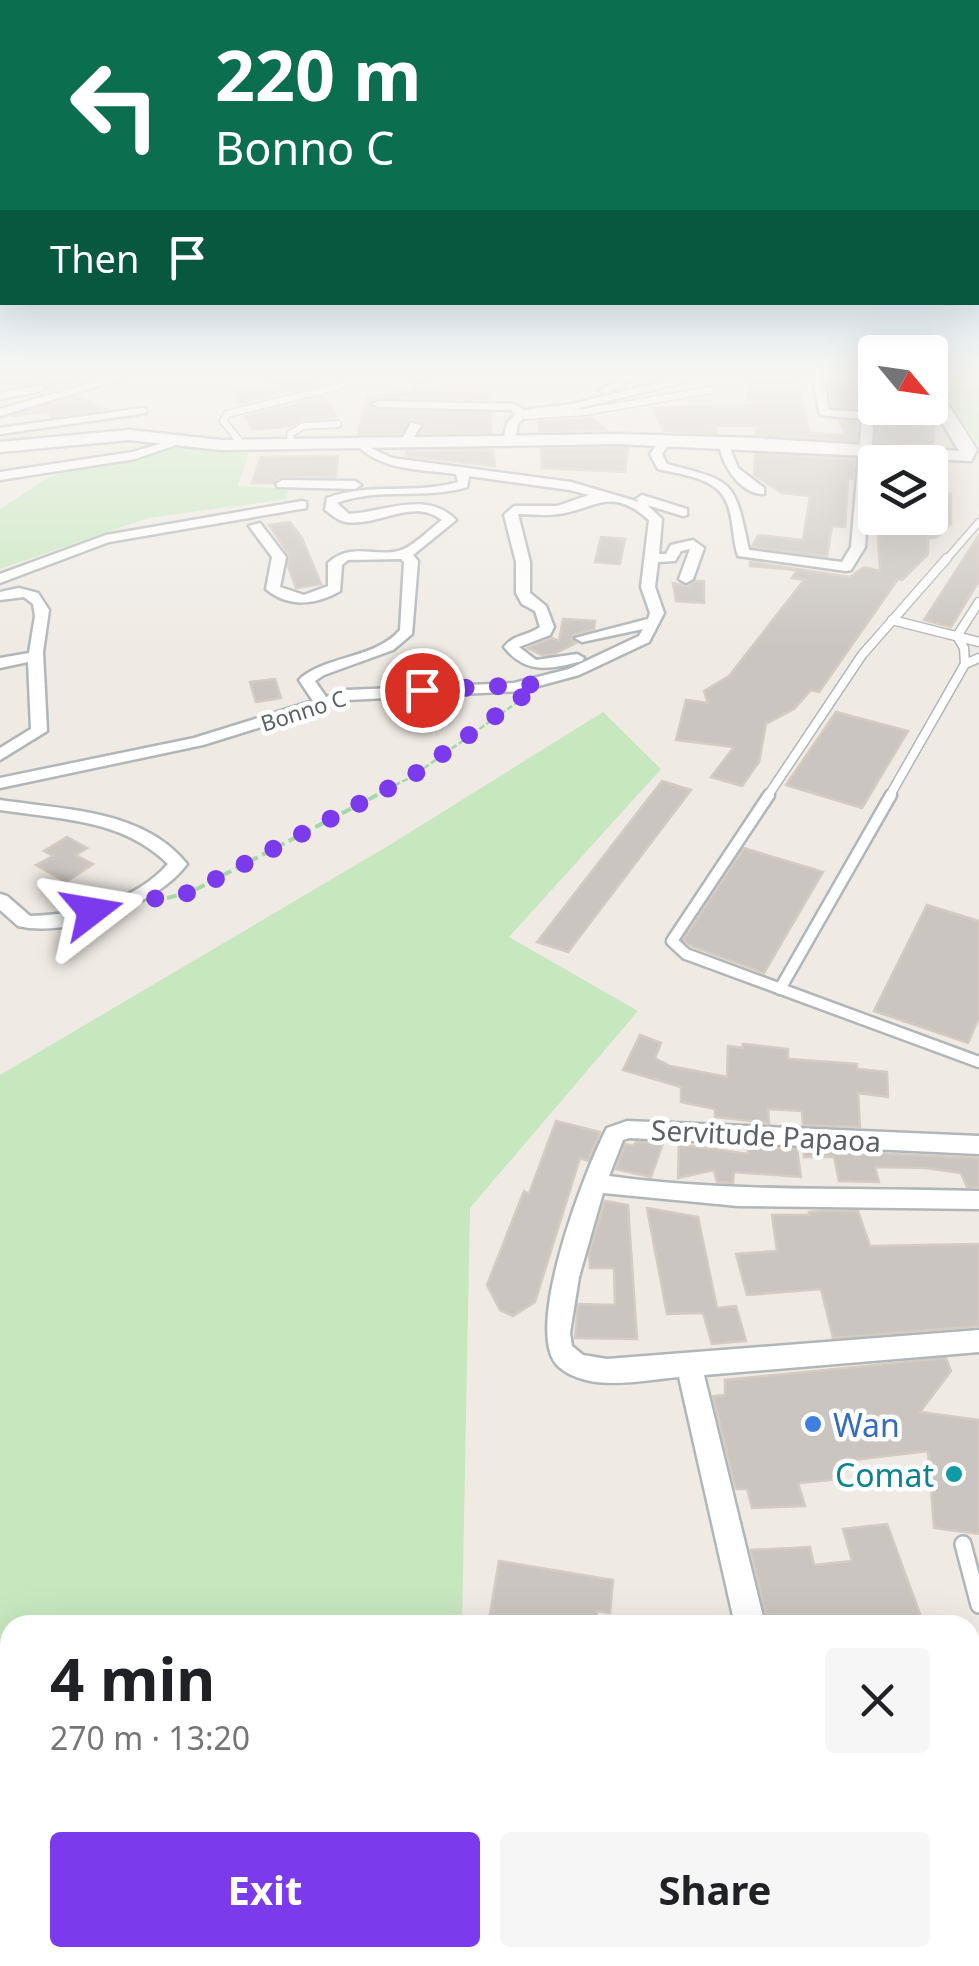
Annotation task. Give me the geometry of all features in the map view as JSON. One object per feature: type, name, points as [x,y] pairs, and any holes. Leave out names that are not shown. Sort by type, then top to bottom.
[{"type":"street","points":[[0,476],[66,466]]},
{"type":"street","points":[[430,466],[611,489],[683,512]]},
{"type":"street","points":[[662,466],[708,478],[732,499],[743,553],[848,566],[858,547],[859,535]]},
{"type":"street","points":[[732,466],[760,490]]},
{"type":"street","points":[[255,526],[279,557],[273,589],[296,599],[318,598],[335,588],[335,563],[344,556],[404,555],[450,520],[444,513],[425,508],[346,518],[336,514],[329,506],[331,501],[360,494],[426,493],[447,488],[462,484],[465,479],[460,470]]},
{"type":"street","points":[[282,484],[447,488]]},
{"type":"street","points":[[571,486],[605,494],[651,513],[656,524],[648,587],[658,612],[655,622],[582,638]]},
{"type":"street","points":[[601,660],[590,654],[532,666],[522,662],[511,647],[517,640],[545,632],[547,627],[542,609],[527,601],[523,593],[522,562],[510,515],[514,510],[570,508],[605,494]]},
{"type":"street","points":[[0,579],[106,539],[302,504]]},
{"type":"street","points":[[652,558],[670,558],[676,548],[694,545],[686,579]]},
{"type":"street","points":[[320,701],[307,680],[316,671],[331,662],[393,646],[407,631],[411,561],[404,555]]},
{"type":"street","points":[[0,596],[22,592],[37,598],[42,608],[36,656],[41,694],[39,731],[0,755]]},
{"type":"street","name":"Bonno C","points":[[0,783],[198,742],[274,720],[320,701],[376,691],[540,684],[644,639],[655,622]]},
{"type":"street","points":[[0,663],[36,656]]},
{"type":"street","points":[[0,805],[144,832],[178,864],[137,899],[33,922],[18,918],[0,900]]},
{"type":"street","name":"Servitude Papaoa","points":[[979,1145],[626,1129],[615,1134],[594,1183],[556,1328],[560,1349],[577,1366],[607,1372],[979,1342]]},
{"type":"street","points":[[594,1183],[650,1193],[728,1199],[979,1200]]},
{"type":"street","points":[[689,1365],[748,1615]]},
{"type":"lane","points":[[977,527],[862,655],[672,941],[686,954],[979,1062]]},
{"type":"lane","points":[[957,636],[979,602]]},
{"type":"lane","points":[[892,620],[979,642]]},
{"type":"lane","points":[[780,989],[965,664],[964,648],[957,636]]},
{"type":"lane","points":[[965,664],[979,658]]},
{"type":"lane","points":[[962,1544],[979,1606]]},
{"type":"path","points":[[137,899],[171,898],[191,892],[412,776],[540,684]]},
{"type":"green space","points":[[245,466],[238,486],[288,489],[287,499],[148,518],[0,569],[0,509],[46,479],[75,468]]},
{"type":"green space","points":[[603,712],[661,769],[509,937],[638,1011],[470,1208],[462,1615],[0,1615],[0,1075],[388,846]]},
{"type":"building","points":[[258,466],[337,466],[336,477],[282,476],[273,483],[252,483]]},
{"type":"building","points":[[542,466],[626,466],[625,472]]},
{"type":"building","points":[[754,466],[854,466],[853,479],[848,478],[845,527],[832,526],[827,556],[752,547],[758,535],[803,540],[810,496],[782,493],[754,475]]},
{"type":"building","points":[[948,494],[951,494],[948,527]]},
{"type":"building","points":[[290,522],[302,538],[321,584],[296,588],[288,566],[289,555],[269,525]]},
{"type":"building","points":[[878,535],[939,535],[928,538],[928,554],[902,580],[898,579],[819,692],[811,690],[794,709],[766,724],[759,762],[742,786],[711,777],[734,747],[676,740],[686,700],[708,703],[704,691],[729,676],[804,580],[792,578],[797,570],[750,566],[750,562],[850,577],[864,567],[880,571]]},
{"type":"building","points":[[979,535],[979,581],[951,627],[924,620]]},
{"type":"building","points":[[601,537],[625,539],[620,564],[595,562]]},
{"type":"building","points":[[704,581],[704,603],[676,601],[673,583],[688,586]]},
{"type":"building","points":[[563,619],[595,621],[594,629],[574,634],[571,639],[576,643],[554,654],[542,655],[528,648],[552,638],[559,641]]},
{"type":"building","points":[[275,679],[281,698],[256,702],[250,682]]},
{"type":"building","points":[[836,712],[908,731],[862,808],[786,785]]},
{"type":"building","points":[[662,781],[691,790],[568,952],[537,942]]},
{"type":"building","points":[[67,837],[87,848],[76,855],[93,864],[66,882],[36,865],[53,856],[44,851]]},
{"type":"building","points":[[744,848],[823,872],[764,973],[683,940]]},
{"type":"building","points":[[927,905],[979,921],[979,1018],[968,1043],[874,1011]]},
{"type":"building","points":[[640,1035],[661,1043],[655,1058],[670,1066],[727,1077],[728,1046],[743,1048],[743,1044],[788,1049],[788,1059],[857,1064],[857,1069],[887,1072],[888,1097],[858,1093],[860,1127],[803,1125],[802,1111],[768,1109],[769,1123],[715,1117],[715,1109],[681,1102],[681,1087],[623,1070]]},
{"type":"building","points":[[556,1121],[600,1132],[588,1161],[580,1158],[535,1302],[513,1316],[500,1310],[487,1285],[524,1191],[529,1194]]},
{"type":"building","points":[[636,1142],[663,1143],[651,1177],[616,1169],[625,1144],[634,1146]]},
{"type":"building","points":[[679,1144],[748,1154],[748,1147],[797,1149],[801,1177],[734,1172],[733,1183],[717,1182],[714,1170],[678,1178]]},
{"type":"building","points":[[804,1150],[979,1158],[979,1187],[967,1187],[961,1173],[926,1168],[875,1167],[879,1182],[839,1181],[834,1157],[804,1157]]},
{"type":"building","points":[[605,1201],[628,1205],[637,1339],[575,1338],[578,1304],[615,1305],[614,1268],[590,1268],[589,1254]]},
{"type":"building","points":[[647,1208],[698,1217],[717,1308],[736,1306],[746,1341],[712,1344],[703,1313],[667,1314]]},
{"type":"building","points":[[858,1211],[870,1246],[979,1244],[979,1326],[833,1338],[821,1289],[747,1295],[736,1254],[777,1251],[772,1215],[810,1215],[809,1212]]},
{"type":"building","name":"Wan","points":[[946,1358],[951,1371],[920,1412],[979,1420],[979,1534],[934,1528],[928,1451],[837,1462],[843,1479],[798,1483],[805,1506],[752,1508],[747,1489],[736,1489],[713,1396],[725,1395],[725,1380]]},
{"type":"building","points":[[887,1524],[920,1615],[766,1615],[751,1550],[810,1547],[814,1565],[852,1561],[843,1529]]},
{"type":"building","points":[[499,1561],[613,1580],[610,1613],[490,1615]]},
{"type":"place","name":"Wan","points":[[813,1424]]},
{"type":"place","name":"Comat","points":[[954,1474]]},
{"type":"route","points":[[92,911],[137,899],[171,898],[191,892],[412,776],[540,684],[422,690]]}]
